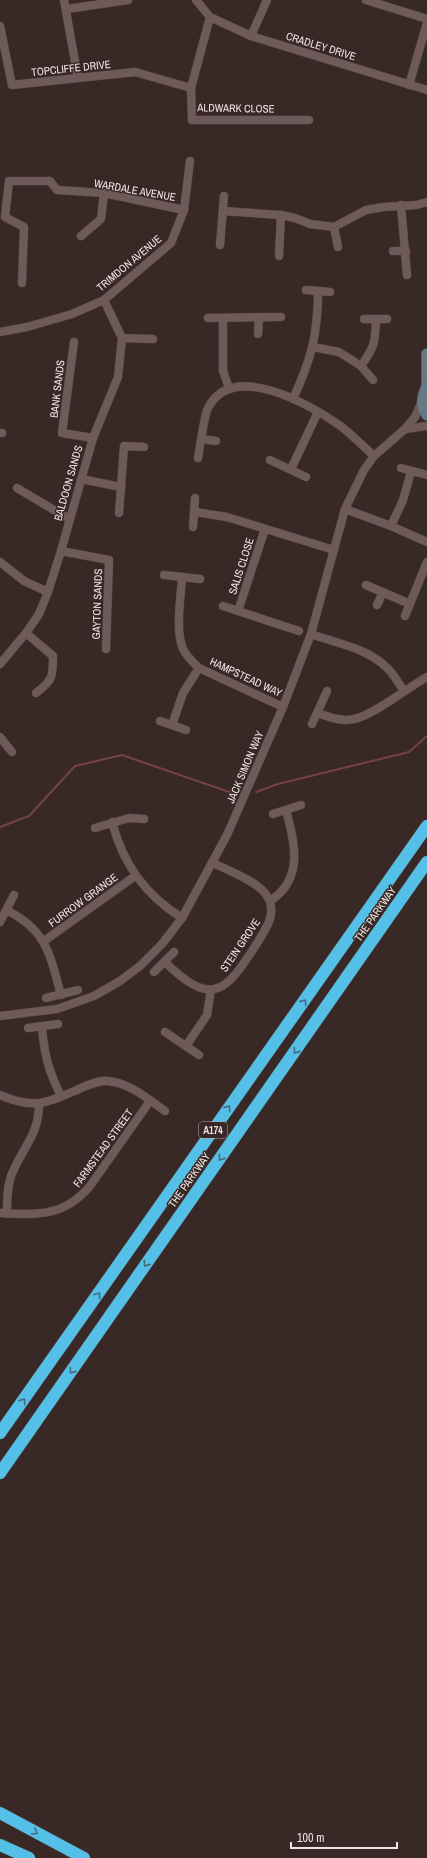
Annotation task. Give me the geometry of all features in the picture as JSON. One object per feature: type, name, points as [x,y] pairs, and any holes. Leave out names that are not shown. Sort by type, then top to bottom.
[{"type":"highway","name":"THE PARKWAY","points":[[0,1433],[427,826]]},
{"type":"highway","name":"THE PARKWAY","points":[[0,1473],[427,862]]},
{"type":"highway","points":[[366,950],[413,895],[427,874]]},
{"type":"highway","points":[[0,1814],[84,1858]]},
{"type":"highway","points":[[0,1845],[29,1858]]},
{"type":"main road","points":[[427,354],[427,387],[422,401],[427,415]]},
{"type":"street","points":[[64,0],[67,9],[78,78]]},
{"type":"street","points":[[67,9],[128,0]]},
{"type":"street","points":[[190,88],[210,17],[196,0]]},
{"type":"street","points":[[251,36],[267,0]]},
{"type":"street","points":[[366,0],[427,19]]},
{"type":"street","name":"CRADLEY DRIVE","points":[[210,17],[251,36],[427,90]]},
{"type":"street","points":[[409,85],[427,23]]},
{"type":"street","name":"TOPCLIFFE DRIVE","points":[[0,26],[12,85],[135,72],[190,88]]},
{"type":"street","name":"ALDWARK CLOSE","points":[[190,88],[192,120],[309,120]]},
{"type":"street","name":"TRIMDON AVENUE","points":[[0,332],[27,327],[72,314],[104,300],[171,243],[184,210],[190,162]]},
{"type":"street","name":"WARDALE AVENUE","points":[[22,283],[24,227],[5,217],[9,181],[50,181],[57,190],[104,193],[184,210]]},
{"type":"street","points":[[81,236],[101,219],[104,193]]},
{"type":"street","points":[[220,245],[224,196]]},
{"type":"street","points":[[223,211],[281,215],[296,218],[310,224],[334,227],[366,210],[401,205],[416,205],[427,202]]},
{"type":"street","points":[[401,205],[407,275]]},
{"type":"street","points":[[279,256],[281,215]]},
{"type":"street","points":[[334,227],[338,247]]},
{"type":"street","points":[[392,252],[406,251]]},
{"type":"street","points":[[306,290],[330,292]]},
{"type":"street","points":[[293,399],[304,374],[313,347],[318,311],[318,291]]},
{"type":"street","points":[[104,300],[122,338],[153,339]]},
{"type":"street","points":[[208,318],[223,319],[281,317]]},
{"type":"street","points":[[258,334],[259,318]]},
{"type":"street","points":[[364,319],[376,320],[387,318]]},
{"type":"street","points":[[223,319],[223,371],[229,388]]},
{"type":"street","points":[[361,366],[372,350],[375,341],[376,320]]},
{"type":"street","name":"BALDOON SANDS","points":[[0,664],[26,634],[39,614],[48,592],[61,551],[92,438],[118,377],[122,338]]},
{"type":"street","name":"BANK SANDS","points":[[74,342],[62,433],[92,438]]},
{"type":"street","points":[[313,347],[339,352],[361,366],[374,380]]},
{"type":"street","points":[[198,458],[208,408],[219,394],[229,388],[245,386],[256,386],[293,399],[318,412],[342,427],[374,456]]},
{"type":"street","name":"JACK SIMON WAY","points":[[0,1016],[57,1009],[94,996],[120,982],[140,966],[162,944],[182,918],[213,863],[241,806],[284,707],[310,634],[345,509],[364,470],[374,456],[415,417],[422,401]]},
{"type":"street","points":[[291,469],[318,412]]},
{"type":"street","points":[[404,429],[427,426]]},
{"type":"street","points":[[202,439],[216,441]]},
{"type":"street","points":[[119,513],[124,446],[144,447]]},
{"type":"street","points":[[270,460],[306,477]]},
{"type":"street","points":[[401,468],[411,472],[427,475]]},
{"type":"street","points":[[391,526],[403,500],[411,472]]},
{"type":"street","points":[[81,479],[121,487]]},
{"type":"street","points":[[17,488],[69,519]]},
{"type":"street","points":[[193,527],[195,498]]},
{"type":"street","points":[[345,509],[391,526],[427,542]]},
{"type":"street","points":[[195,512],[227,517],[334,550]]},
{"type":"street","name":"SALIS CLOSE","points":[[238,611],[265,529]]},
{"type":"street","name":"GAYTON SANDS","points":[[61,551],[109,560],[106,649]]},
{"type":"street","points":[[0,562],[24,581],[48,592]]},
{"type":"street","points":[[405,616],[427,562]]},
{"type":"street","points":[[164,575],[200,579]]},
{"type":"street","name":"HAMPSTEAD WAY","points":[[182,577],[179,631],[182,648],[199,668],[284,707]]},
{"type":"street","points":[[366,585],[410,604]]},
{"type":"street","points":[[377,605],[383,592]]},
{"type":"street","name":"SALIS CLOSE","points":[[223,606],[299,631]]},
{"type":"street","points":[[26,634],[53,656],[53,675],[48,684],[36,693]]},
{"type":"street","points":[[310,634],[372,656],[388,668],[404,690]]},
{"type":"street","name":"HAMPSTEAD WAY","points":[[172,725],[183,693],[199,668]]},
{"type":"street","points":[[318,713],[331,718],[354,720],[367,715],[404,690],[427,677]]},
{"type":"street","points":[[312,724],[327,691]]},
{"type":"street","points":[[160,721],[186,730]]},
{"type":"street","points":[[0,737],[12,752]]},
{"type":"street","points":[[273,814],[302,805]]},
{"type":"street","points":[[213,863],[260,887],[270,901],[284,890],[291,880],[294,866],[294,848],[286,810]]},
{"type":"street","points":[[95,828],[128,818],[144,819]]},
{"type":"street","name":"FURROW GRANGE","points":[[112,822],[117,842],[135,876],[156,899],[182,918]]},
{"type":"street","name":"FURROW GRANGE","points":[[44,942],[135,876]]},
{"type":"street","points":[[0,922],[14,895]]},
{"type":"street","name":"STEIN GROVE","points":[[212,990],[230,981],[239,969],[268,923],[272,910],[270,901]]},
{"type":"street","name":"FURROW GRANGE","points":[[6,910],[32,926],[44,942],[51,958],[61,995]]},
{"type":"street","points":[[154,972],[174,952]]},
{"type":"street","points":[[165,962],[185,980],[202,988],[212,990],[207,1015],[186,1046]]},
{"type":"street","points":[[46,998],[78,990]]},
{"type":"street","points":[[28,1028],[58,1024]]},
{"type":"street","points":[[42,1027],[44,1050],[50,1074],[61,1096]]},
{"type":"street","points":[[165,1032],[199,1055]]},
{"type":"street","points":[[0,1095],[22,1104],[40,1104],[93,1083],[108,1081],[131,1088],[165,1111]]},
{"type":"street","name":"FARMSTEAD STREET","points":[[3,1214],[55,1211],[64,1208],[82,1196],[150,1101]]},
{"type":"street","points":[[3,1214],[10,1179],[38,1124],[40,1104]]},
{"type":"waterway","points":[[256,792],[278,784],[409,752],[427,736]]},
{"type":"waterway","points":[[0,827],[29,816],[75,766],[122,755],[235,794]]}]
